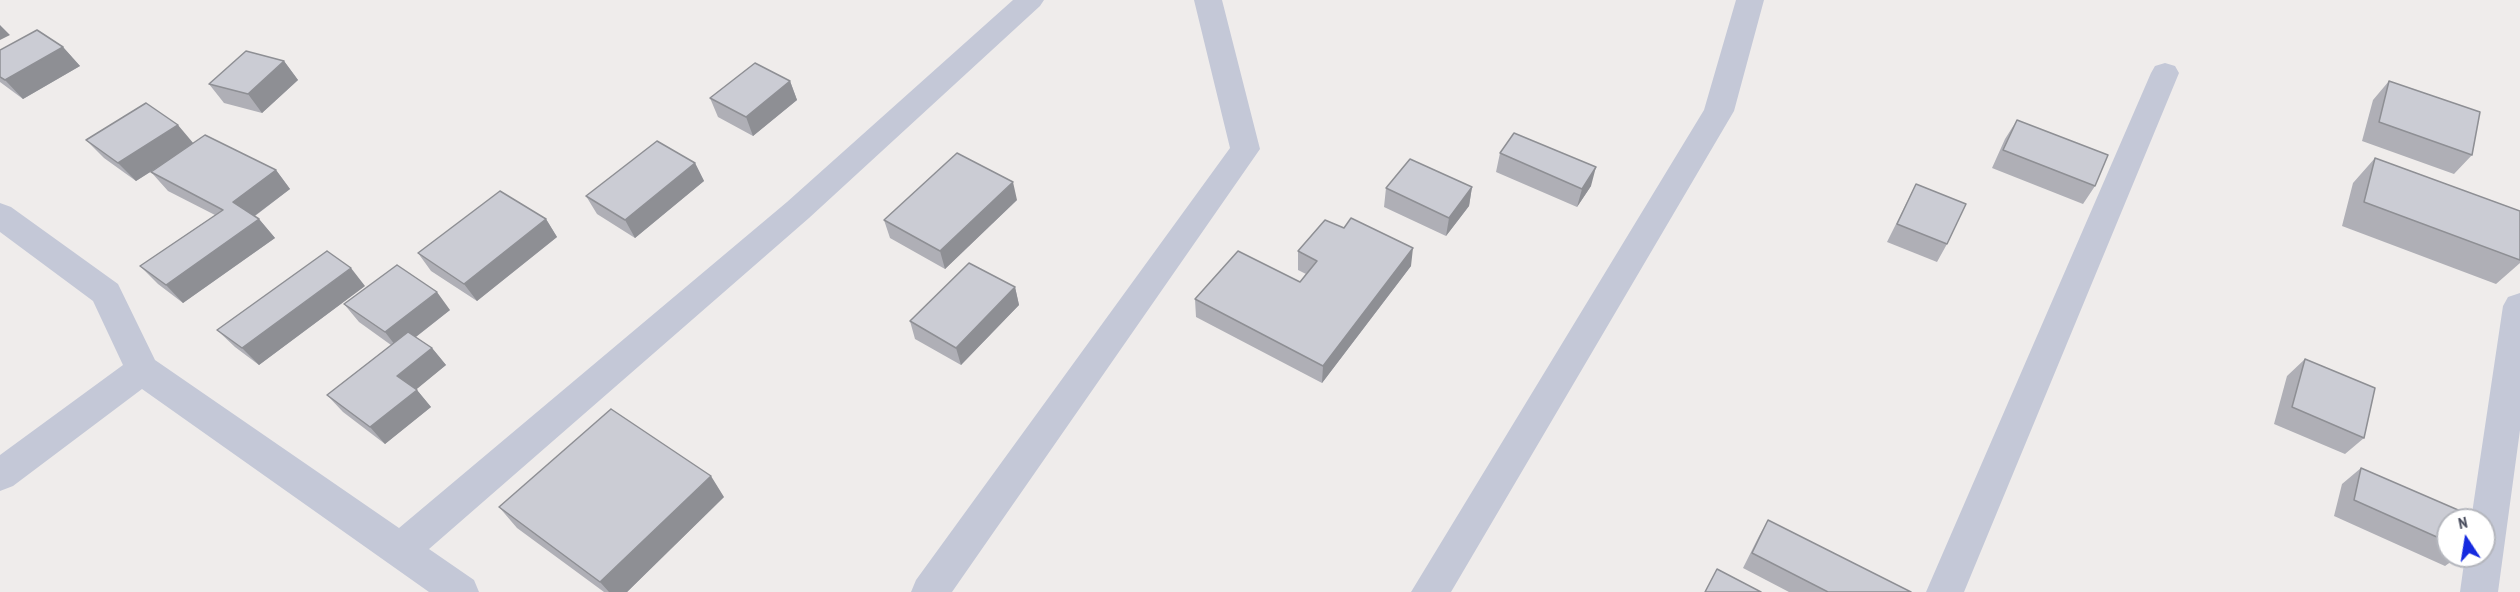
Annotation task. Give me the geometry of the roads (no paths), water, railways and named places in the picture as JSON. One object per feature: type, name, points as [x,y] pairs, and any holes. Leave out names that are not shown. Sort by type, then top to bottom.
[{"type":"street","points":[[401,549],[798,210],[1030,0]]},
{"type":"street","points":[[930,592],[1245,149],[1208,0]]},
{"type":"street","points":[[1430,592],[1719,111],[1750,0]]},
{"type":"street","points":[[1945,592],[2165,73]]},
{"type":"street","points":[[0,215],[106,293],[142,370],[460,592]]},
{"type":"street","points":[[2479,592],[2520,306]]},
{"type":"street","points":[[0,475],[142,370]]}]
